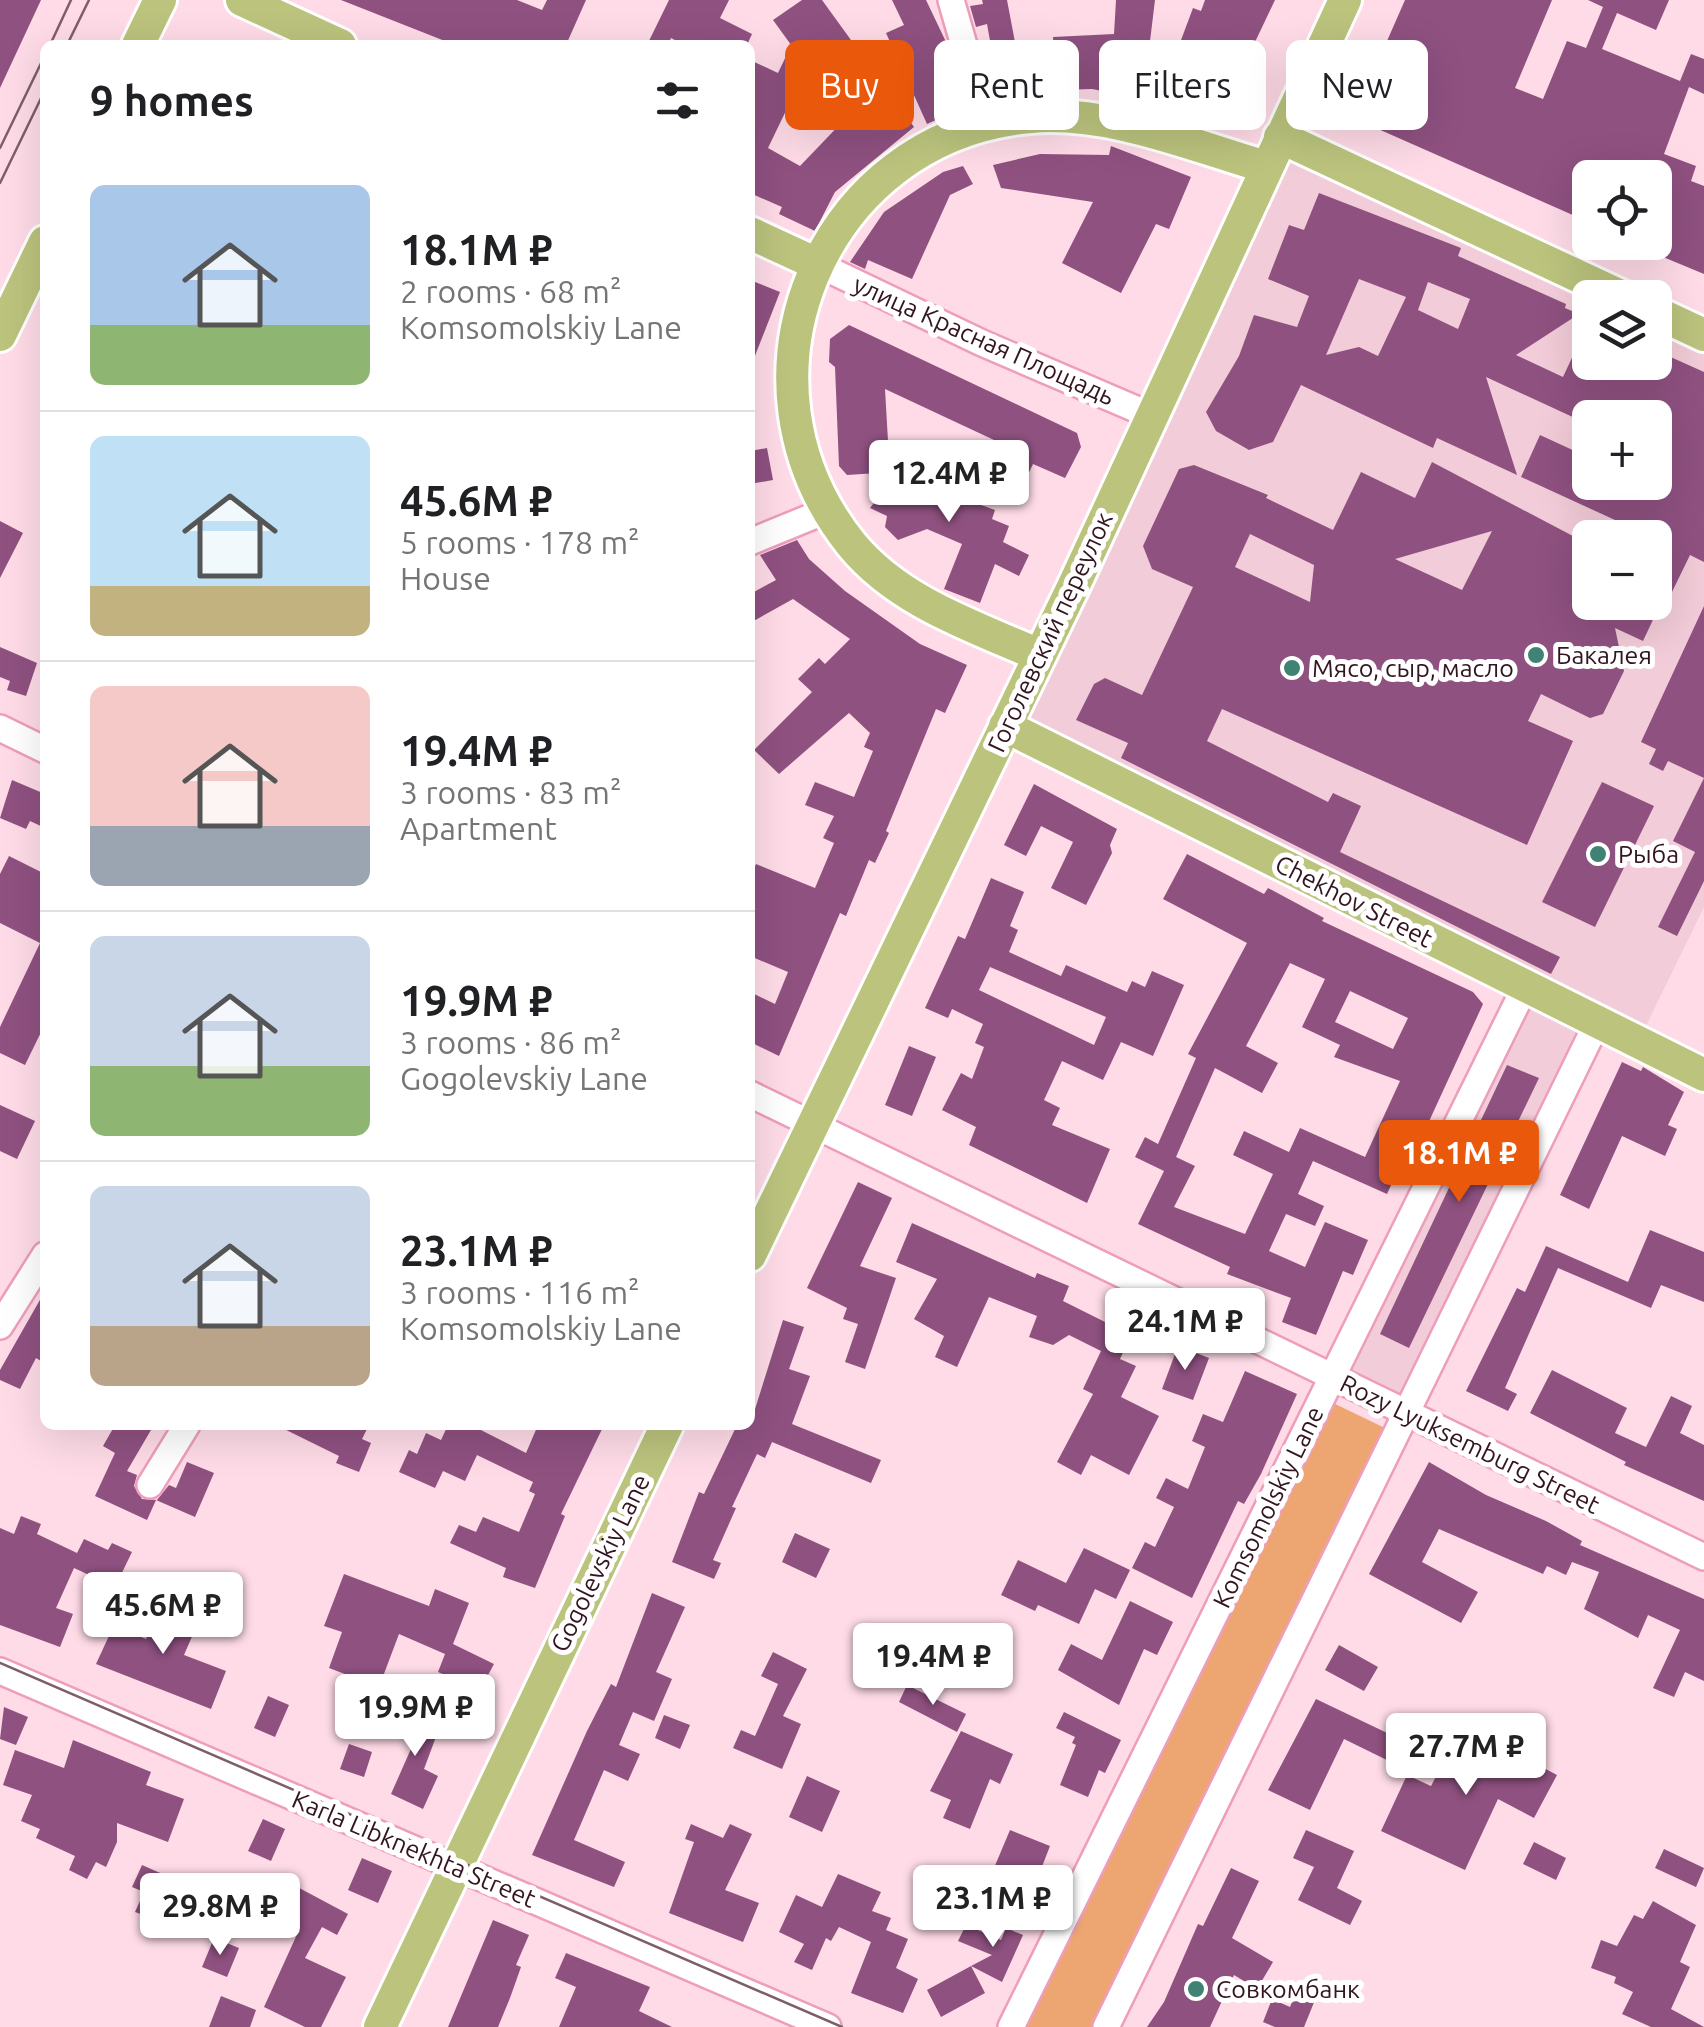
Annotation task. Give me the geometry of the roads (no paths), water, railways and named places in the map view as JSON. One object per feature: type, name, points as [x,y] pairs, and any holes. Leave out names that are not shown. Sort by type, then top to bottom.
[{"type":"main road","points":[[140,40],[160,0]]},
{"type":"main road","points":[[242,0],[329,40]]},
{"type":"main road","points":[[1345,0],[1280,137],[1586,280]]},
{"type":"main road","points":[[1079,118],[1118,124],[1266,168]]},
{"type":"main road","points":[[970,130],[907,160],[872,188],[843,221],[817,264],[793,342],[791,385],[800,443],[828,510],[853,546],[884,577],[920,602],[1040,655]]},
{"type":"main road","name":"Гоголевский переулок","points":[[813,1125],[1040,655],[1280,137]]},
{"type":"main road","points":[[755,235],[817,264]]},
{"type":"main road","points":[[0,335],[40,252]]},
{"type":"main road","points":[[1672,320],[1704,334]]},
{"type":"main road","name":"Chekhov Street","points":[[1005,726],[1704,1075]]},
{"type":"main road","points":[[755,1245],[813,1125]]},
{"type":"main road","name":"Gogolevskiy Lane","points":[[380,2027],[666,1430]]},
{"type":"street","points":[[951,0],[963,40]]},
{"type":"street","name":"улица Красная Площадь","points":[[817,264],[982,343],[1152,416]]},
{"type":"street","points":[[755,540],[828,510]]},
{"type":"street","points":[[0,728],[40,748]]},
{"type":"street","name":"Komsomolskiy Lane","points":[[1011,2027],[1525,987]]},
{"type":"street","points":[[1106,2027],[1597,1023]]},
{"type":"street","name":"Rozy Lyuksemburg Street","points":[[755,1096],[1704,1557]]},
{"type":"street","points":[[0,1326],[40,1263]]},
{"type":"street","points":[[150,1485],[185,1430]]},
{"type":"street","name":"Karla Libknekhta Street","points":[[0,1671],[828,2027]]},
{"type":"tram line","points":[[52,40],[71,0]]},
{"type":"tram line","points":[[69,40],[89,0]]},
{"type":"tram line","points":[[0,148],[40,65]]},
{"type":"tram line","points":[[0,183],[40,100]]},
{"type":"tram line","points":[[0,1663],[842,2027]]},
{"type":"place","name":"Бакалея","points":[[1536,655]]},
{"type":"place","name":"Мясо, сыр, масло","points":[[1292,668]]},
{"type":"place","name":"Рыба","points":[[1598,854]]},
{"type":"place","name":"Совкомбанк","points":[[1196,1989]]}]
